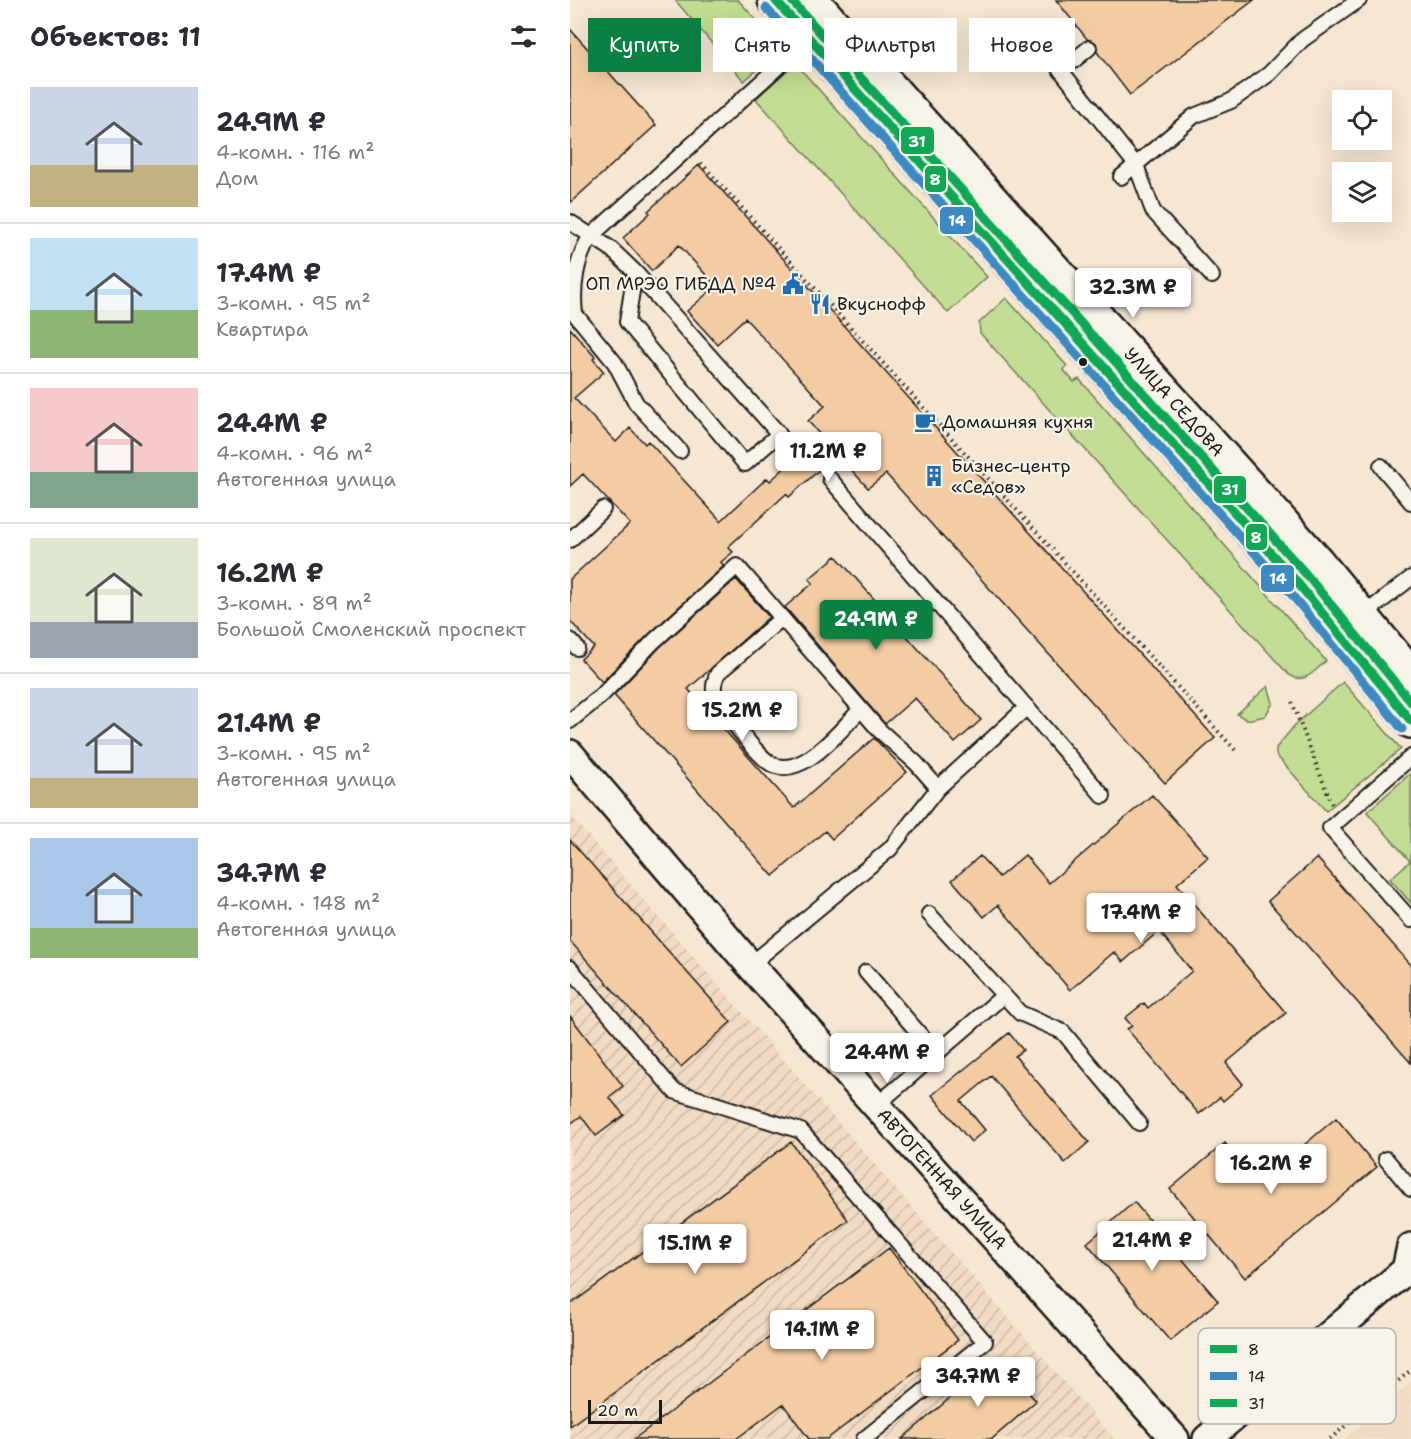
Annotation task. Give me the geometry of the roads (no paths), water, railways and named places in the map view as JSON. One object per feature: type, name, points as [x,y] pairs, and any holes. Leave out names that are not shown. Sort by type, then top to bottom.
[{"type":"main road","name":"УЛИЦА СЕДОВА","points":[[803,12],[1317,562],[1411,721]]},
{"type":"main road","name":"УЛИЦА СЕДОВА","points":[[1357,633],[1411,676]]},
{"type":"street","name":"АВТОГЕННАЯ УЛИЦА","points":[[570,754],[750,964],[1175,1439]]},
{"type":"street","points":[[1334,1328],[1409,1262]]},
{"type":"street","points":[[1208,1439],[1225,1424]]},
{"type":"lane","points":[[1121,177],[1194,116],[1231,101],[1269,74],[1302,39],[1359,0]]},
{"type":"lane","points":[[680,451],[636,403],[615,363],[575,314],[577,267],[581,251],[591,236],[688,148],[803,12]]},
{"type":"lane","points":[[1075,60],[1089,48]]},
{"type":"lane","points":[[1062,72],[1136,165],[1153,211],[1212,276]]},
{"type":"lane","points":[[570,222],[610,248],[635,272],[779,434],[745,464],[627,322],[635,272]]},
{"type":"lane","points":[[1381,466],[1411,502]]},
{"type":"lane","points":[[831,479],[1103,796]]},
{"type":"lane","points":[[570,540],[603,509]]},
{"type":"lane","points":[[570,721],[602,695],[654,640],[737,566],[861,709],[938,788]]},
{"type":"lane","points":[[1357,633],[1411,578]]},
{"type":"lane","points":[[782,618],[718,673],[714,682],[714,695],[718,705],[768,762],[783,767],[800,765],[813,757],[861,709]]},
{"type":"lane","points":[[750,964],[890,849],[938,788],[1027,707]]},
{"type":"lane","points":[[1411,757],[1330,828],[1411,920]]},
{"type":"lane","points":[[929,914],[1020,1013],[1063,1032],[1139,1123]]},
{"type":"lane","points":[[570,968],[674,1091],[801,1131],[985,1342],[864,1439]]},
{"type":"lane","points":[[866,972],[936,1053]]},
{"type":"lane","points":[[877,1106],[1003,996]]},
{"type":"lane","points":[[1386,1159],[1411,1189]]},
{"type":"place","name":"ОП МРЭО ГИБДД №4","points":[[793,284]]},
{"type":"place","name":"Вкуснофф","points":[[820,304]]},
{"type":"place","name":"Домашняя кухня","points":[[925,422]]},
{"type":"place","name":"Бизнес-центр «Седов»","points":[[934,476]]}]
